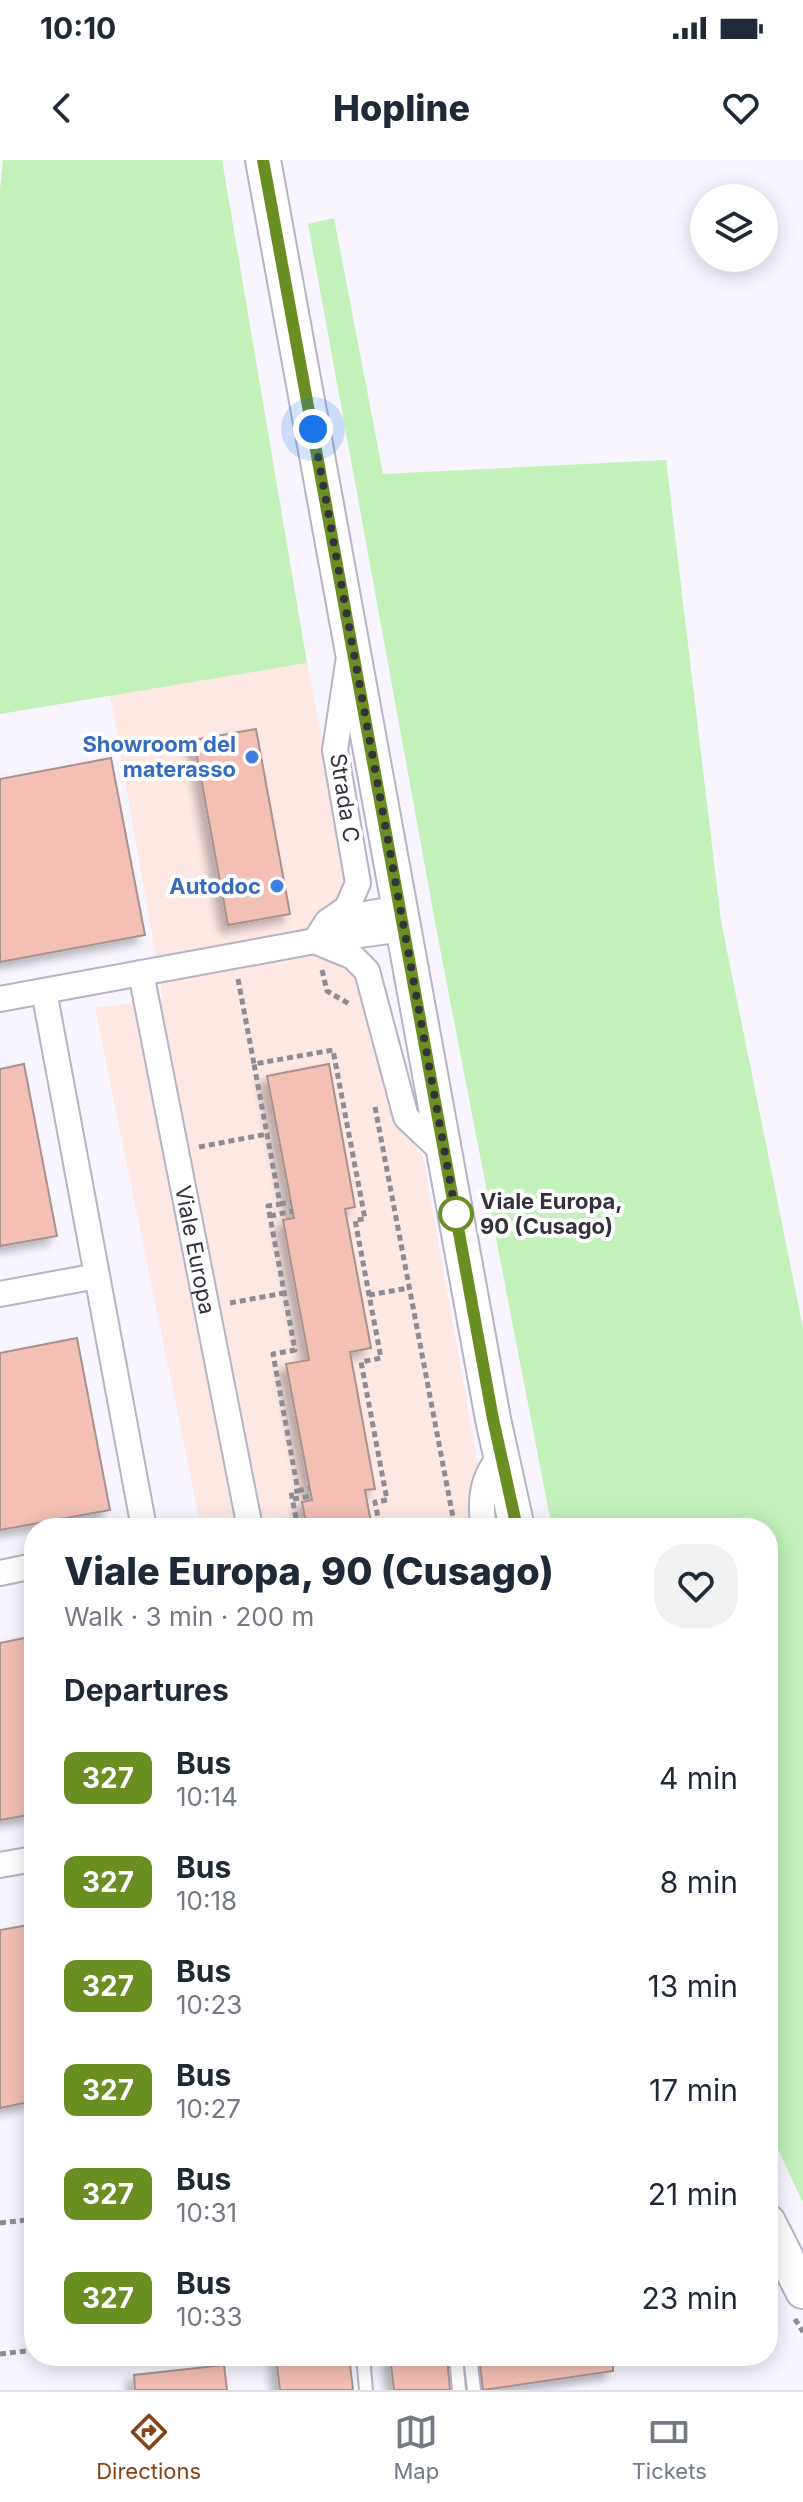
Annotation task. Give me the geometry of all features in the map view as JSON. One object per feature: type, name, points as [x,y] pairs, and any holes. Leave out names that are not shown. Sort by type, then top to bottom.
[{"type":"main road","points":[[263,160],[515,1518]]},
{"type":"main road","points":[[778,2242],[803,2291]]},
{"type":"street","name":"Strada C","points":[[315,941],[327,922],[347,908],[358,883],[335,750],[352,639]]},
{"type":"street","points":[[0,999],[315,941],[402,919]]},
{"type":"street","points":[[315,941],[353,957],[367,971],[406,1117],[445,1154]]},
{"type":"street","name":"Viale Europa","points":[[141,973],[248,1518]]},
{"type":"street","points":[[44,991],[142,1518]]},
{"type":"street","points":[[0,1294],[97,1276]]},
{"type":"street","points":[[482,1518],[480,1504],[487,1472],[501,1455]]},
{"type":"street","points":[[0,1573],[24,1568]]},
{"type":"street","points":[[0,1865],[24,1861]]},
{"type":"lane","points":[[364,2366],[366,2390]]},
{"type":"lane","points":[[457,2366],[459,2390]]},
{"type":"lane","points":[[471,2366],[474,2390]]},
{"type":"path","points":[[315,941],[327,991],[356,1008]]},
{"type":"path","points":[[234,956],[280,1204]]},
{"type":"path","points":[[254,1064],[333,1050],[356,1190],[365,1219],[355,1220],[381,1358],[361,1362],[387,1500],[375,1502],[378,1518]]},
{"type":"path","points":[[373,1098],[453,1518]]},
{"type":"path","points":[[174,1151],[267,1134]]},
{"type":"path","points":[[291,1202],[268,1206],[295,1350],[273,1354],[298,1491]]},
{"type":"path","points":[[270,1216],[293,1211]]},
{"type":"path","points":[[369,1295],[409,1288]]},
{"type":"path","points":[[206,1307],[284,1293]]},
{"type":"path","points":[[373,1477],[382,1475]]},
{"type":"path","points":[[374,1484],[384,1483]]},
{"type":"path","points":[[296,1518],[291,1492],[309,1488]]},
{"type":"path","points":[[293,1499],[311,1496]]},
{"type":"path","points":[[0,2223],[24,2220]]},
{"type":"path","points":[[0,2354],[24,2351]]},
{"type":"shaded area","points":[[307,663],[400,1121],[423,1157],[478,1464],[469,1499],[472,1518],[199,1518],[95,1008],[163,998],[110,694]]},
{"type":"green space","points":[[3,160],[222,160],[307,663],[0,714],[0,189]]},
{"type":"green space","points":[[334,218],[383,474],[666,460],[721,921],[803,1328],[803,2203],[778,2149],[778,1518],[550,1518],[438,938],[308,224]]},
{"type":"building","points":[[256,729],[290,914],[228,925],[194,740]]},
{"type":"building","points":[[111,758],[145,935],[0,962],[0,779]]},
{"type":"building","points":[[24,1064],[57,1236],[0,1246],[0,1069]]},
{"type":"building","points":[[329,1064],[355,1207],[345,1209],[371,1348],[350,1352],[375,1489],[365,1490],[370,1518],[305,1518],[302,1502],[312,1500],[286,1364],[309,1360],[283,1220],[294,1218],[267,1076]]},
{"type":"building","points":[[77,1338],[110,1510],[66,1518],[24,1518],[24,1526],[0,1530],[0,1353]]},
{"type":"building","points":[[24,1638],[24,1816],[0,1820],[0,1643]]},
{"type":"building","points":[[24,1926],[24,2103],[0,2108],[0,1930]]},
{"type":"building","points":[[224,2366],[227,2390],[135,2390],[134,2375]]},
{"type":"building","points":[[277,2366],[350,2366],[353,2390],[280,2390]]},
{"type":"building","points":[[391,2366],[448,2366],[450,2390],[394,2390]]},
{"type":"building","points":[[480,2366],[613,2366],[613,2371],[483,2390]]},
{"type":"bus line","name":"327","points":[[263,160],[493,1419],[515,1518]]},
{"type":"place","name":"Showroom del materasso","points":[[252,757]]},
{"type":"place","name":"Autodoc","points":[[277,886]]},
{"type":"place","name":"Viale Europa, 90 (Cusago)","points":[[456,1214]]},
{"type":"route","points":[[313,429],[456,1214]]}]
